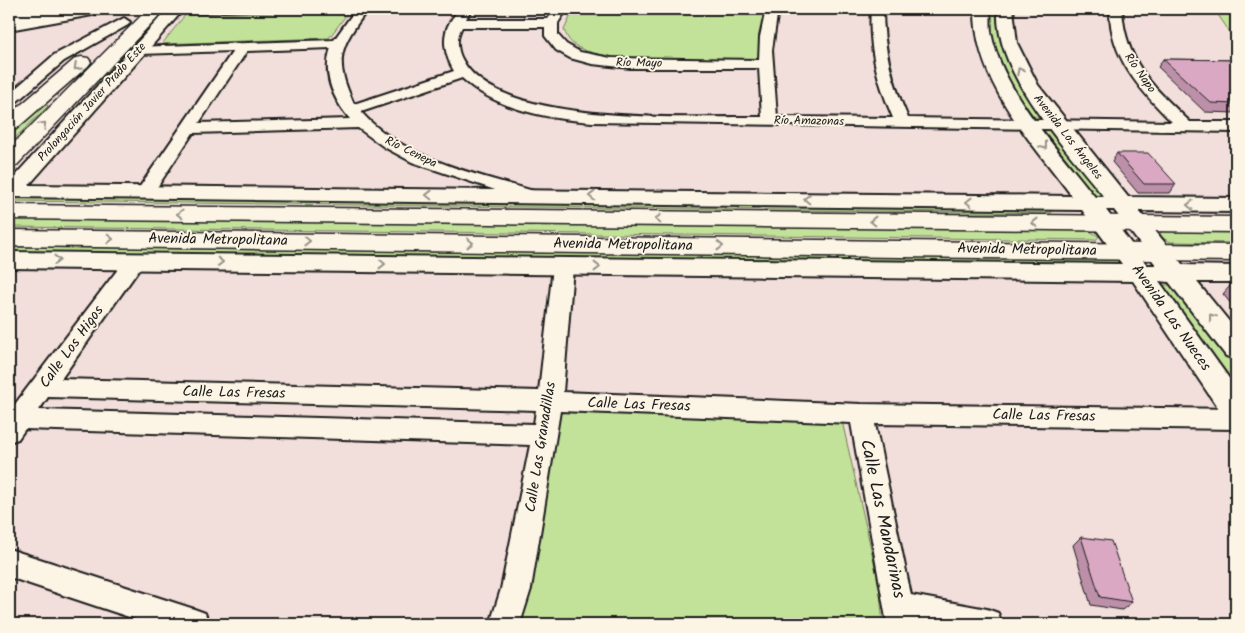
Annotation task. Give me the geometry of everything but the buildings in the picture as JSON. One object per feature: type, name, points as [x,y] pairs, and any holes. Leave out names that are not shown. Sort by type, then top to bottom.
[{"type":"main road","points":[[9,11],[19,9]]},
{"type":"main road","points":[[9,17],[55,9]]},
{"type":"main road","name":"Prolongación Javier Prado Este","points":[[9,160],[130,37],[137,9]]},
{"type":"main road","name":"Prolongación Javier Prado Este","points":[[9,125],[64,79],[166,13]]},
{"type":"main road","points":[[77,91],[81,115]]},
{"type":"main road","name":"Avenida Metropolitana","points":[[10,199],[1236,225]]},
{"type":"main road","name":"Avenida Metropolitana","points":[[9,238],[1131,261],[1159,251],[1236,252]]},
{"type":"street","points":[[9,25],[98,9]]},
{"type":"street","name":"Río Cenepa","points":[[362,9],[346,29],[338,44],[334,65],[338,88],[351,110],[362,123],[390,143],[426,161],[531,196]]},
{"type":"street","name":"Río Amazonas","points":[[465,9],[455,23],[450,36],[450,51],[463,73],[477,84],[497,95],[526,106],[560,114],[598,119],[640,120],[770,120],[1236,127]]},
{"type":"street","points":[[455,23],[552,23],[561,9]]},
{"type":"street","points":[[770,120],[765,42],[772,9]]},
{"type":"street","points":[[877,9],[876,30],[881,65],[889,92],[902,122]]},
{"type":"street","name":"Avenida Los Ángeles","points":[[983,9],[983,32],[991,60],[1005,90],[1028,124],[1131,261]]},
{"type":"street","name":"Avenida Los Ángeles","points":[[1006,9],[1006,30],[1016,62],[1034,95],[1159,251]]},
{"type":"street","name":"Río Napo","points":[[1116,9],[1118,35],[1130,62],[1152,92],[1186,126]]},
{"type":"street","name":"Río Mayo","points":[[552,23],[551,36],[558,44],[579,56],[600,61],[624,63],[765,64]]},
{"type":"street","points":[[130,37],[242,48],[338,44]]},
{"type":"street","name":"Prolongación Javier Prado Este","points":[[9,101],[59,58],[130,37]]},
{"type":"street","name":"Prolongación Javier Prado Este","points":[[10,199],[81,115],[130,37]]},
{"type":"street","points":[[146,192],[242,48]]},
{"type":"street","points":[[351,110],[463,73]]},
{"type":"street","points":[[188,128],[362,123]]},
{"type":"street","points":[[10,199],[146,192],[1236,205]]},
{"type":"street","name":"Avenida Las Nueces","points":[[1159,251],[1236,350]]},
{"type":"street","name":"Avenida Metropolitana","points":[[9,260],[563,267],[1131,261],[1177,272],[1236,274]]},
{"type":"street","name":"Calle Los Higos","points":[[14,426],[135,261]]},
{"type":"street","name":"Avenida Las Nueces","points":[[1131,261],[1236,411]]},
{"type":"street","name":"Calle Las Granadillas","points":[[505,624],[516,589],[550,401],[563,267]]},
{"type":"street","name":"Calle Las Fresas","points":[[41,388],[550,401],[861,414],[1236,419]]},
{"type":"street","name":"Calle Las Mandarinas","points":[[861,414],[901,616]]},
{"type":"street","points":[[14,426],[544,435]]},
{"type":"street","points":[[9,563],[194,624]]},
{"type":"street","points":[[901,616],[987,624]]},
{"type":"green space","points":[[578,9],[768,9],[759,59],[690,61],[633,59],[586,51],[572,43],[564,30],[571,15]]},
{"type":"green space","points":[[990,9],[1001,9],[1000,16],[1042,117],[1040,118],[1028,115],[1000,64],[991,37]]},
{"type":"green space","points":[[1214,9],[1236,9],[1236,41],[1234,38]]},
{"type":"green space","points":[[350,10],[329,38],[162,44],[185,15]]},
{"type":"green space","points":[[146,33],[100,85],[95,84],[134,39]]},
{"type":"green space","points":[[48,105],[9,144],[9,136],[40,106]]},
{"type":"green space","points":[[1040,130],[1053,130],[1105,198],[1095,199]]},
{"type":"green space","points":[[18,196],[1052,208],[1053,210],[1051,213],[13,201]]},
{"type":"green space","points":[[18,218],[1087,230],[1099,236],[1096,240],[9,227],[9,223]]},
{"type":"green space","points":[[1165,230],[1236,231],[1236,243],[1170,242],[1161,237],[1160,233]]},
{"type":"green space","points":[[9,247],[1115,259],[1122,264],[9,253]]},
{"type":"green space","points":[[1154,285],[1173,285],[1236,369],[1236,395],[1231,392]]},
{"type":"green space","points":[[556,412],[842,421],[879,584],[883,624],[518,624],[539,537]]}]
